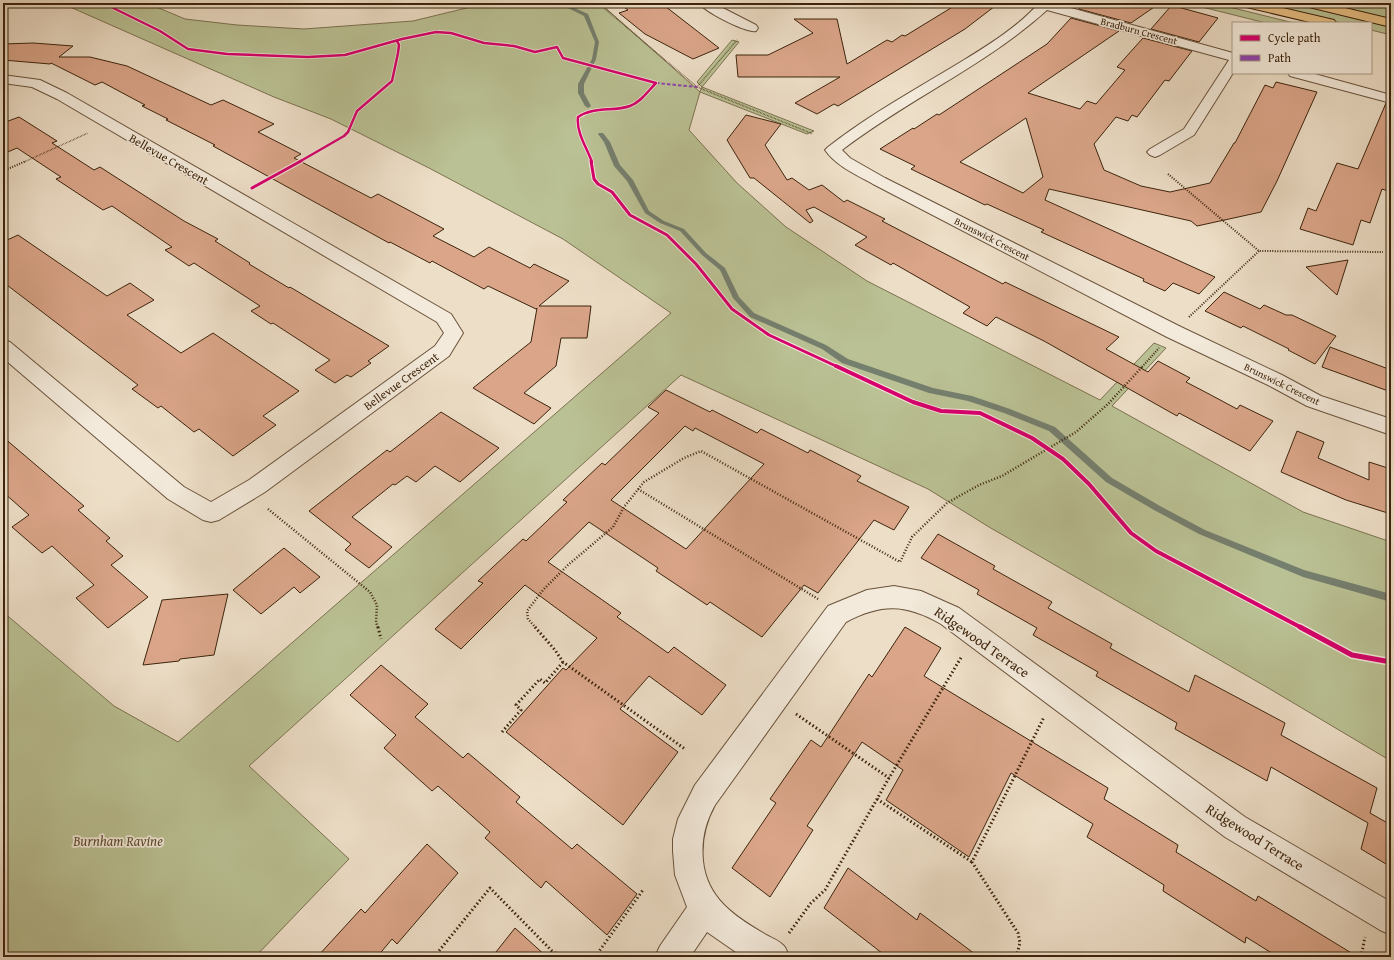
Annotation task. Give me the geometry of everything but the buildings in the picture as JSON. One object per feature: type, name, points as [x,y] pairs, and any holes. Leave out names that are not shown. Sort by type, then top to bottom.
[{"type":"main road","points":[[1246,3],[1326,22]]},
{"type":"main road","points":[[1309,3],[1391,23]]},
{"type":"street","points":[[705,3],[752,28]]},
{"type":"street","name":"Bradburn Crescent","points":[[1045,4],[1232,57]]},
{"type":"street","name":"Brunswick Crescent","points":[[1045,4],[1002,40],[860,130],[834,150],[845,161],[879,181],[1174,332],[1275,380],[1314,401],[1391,427]]},
{"type":"street","points":[[1155,152],[1189,132],[1232,65]]},
{"type":"street","points":[[1299,74],[1391,99]]},
{"type":"street","name":"Bellevue Crescent","points":[[3,79],[35,83],[62,96],[444,318],[454,333],[442,351],[257,486],[211,513],[176,493],[3,347]]},
{"type":"street","name":"Ridgewood Terrace","points":[[781,945],[726,927],[713,918],[705,908],[694,886],[689,867],[687,848],[690,828],[696,810],[705,795],[837,614],[851,605],[867,599],[885,597],[918,601],[935,607],[950,616],[1234,827],[1379,924]]},
{"type":"street","points":[[671,957],[705,908]]},
{"type":"path","points":[[598,3],[697,87],[813,134]]},
{"type":"path","points":[[697,87],[738,40]]},
{"type":"path","points":[[3,170],[89,132]]},
{"type":"path","points":[[1168,174],[1258,251],[1383,252]]},
{"type":"path","points":[[1186,319],[1258,251]]},
{"type":"path","points":[[686,749],[563,662],[555,650],[528,619],[527,611],[548,585],[568,565],[613,527],[624,507],[644,482],[684,458],[701,451],[900,562],[912,537],[947,503],[979,485],[1002,476],[1076,432],[1108,404],[1164,343]]},
{"type":"path","points":[[638,489],[704,528],[825,604],[841,612]]},
{"type":"path","points":[[268,509],[370,592],[377,605],[376,622],[381,639]]},
{"type":"path","points":[[781,945],[811,903],[825,890],[889,778],[965,651]]},
{"type":"path","points":[[502,732],[522,710],[516,705],[540,679],[545,682],[563,662]]},
{"type":"path","points":[[972,862],[1046,711]]},
{"type":"path","points":[[794,713],[889,778]]},
{"type":"path","points":[[877,799],[972,862],[1018,933],[1020,943],[1016,957]]},
{"type":"path","points":[[434,957],[490,888],[552,951],[561,957]]},
{"type":"path","points":[[595,957],[643,890]]},
{"type":"path","points":[[1361,957],[1379,924]]},
{"type":"green space","name":"Burnham Ravine","points":[[61,3],[147,3],[185,19],[237,25],[304,29],[413,21],[487,3],[600,3],[700,92],[689,130],[737,183],[786,227],[867,281],[1100,400],[1154,343],[1166,348],[1112,406],[1303,512],[1391,542],[1391,761],[1270,689],[989,527],[928,489],[681,375],[249,766],[349,859],[255,957],[3,957],[3,612],[114,706],[178,742],[671,313],[563,239],[429,168],[331,119],[274,97]]},
{"type":"green space","points":[[1186,3],[1213,3],[1290,22],[1262,22]]},
{"type":"green space","points":[[1260,3],[1296,3],[1371,22],[1338,22]]},
{"type":"green space","points":[[1325,3],[1391,3],[1391,19]]},
{"type":"green space","points":[[1372,22],[1391,27],[1391,35],[1372,30]]},
{"type":"green space","points":[[732,40],[739,42],[702,87],[697,82]]},
{"type":"green space","points":[[702,87],[814,131],[807,134],[700,92]]},
{"type":"waterway","points":[[570,7],[586,15],[597,42],[594,59],[581,84],[581,93],[588,106]]},
{"type":"waterway","points":[[601,134],[607,142],[617,166],[630,180],[647,212],[662,222],[682,230],[704,254],[723,269],[736,298],[752,315],[824,347],[845,361],[932,391],[969,398],[1052,429],[1109,480],[1202,532],[1303,573],[1391,598]]},
{"type":"marked path","points":[[656,83],[697,87]]},
{"type":"cycle path","points":[[103,3],[160,31],[188,49],[227,54],[308,57],[345,55],[402,39],[436,32],[451,33],[484,43],[514,46],[535,52],[557,47],[563,58],[656,83],[641,99],[630,106],[617,109],[590,111],[578,117],[577,123],[592,163],[594,179],[598,184],[612,192],[630,215],[667,235],[696,264],[732,309],[769,335],[913,402],[941,411],[980,413],[1032,438],[1063,459],[1089,484],[1131,533],[1156,551],[1352,655],[1391,662]]},
{"type":"cycle path","points":[[252,188],[330,145],[348,132],[357,111],[392,81],[398,53],[399,45],[397,41]]}]
